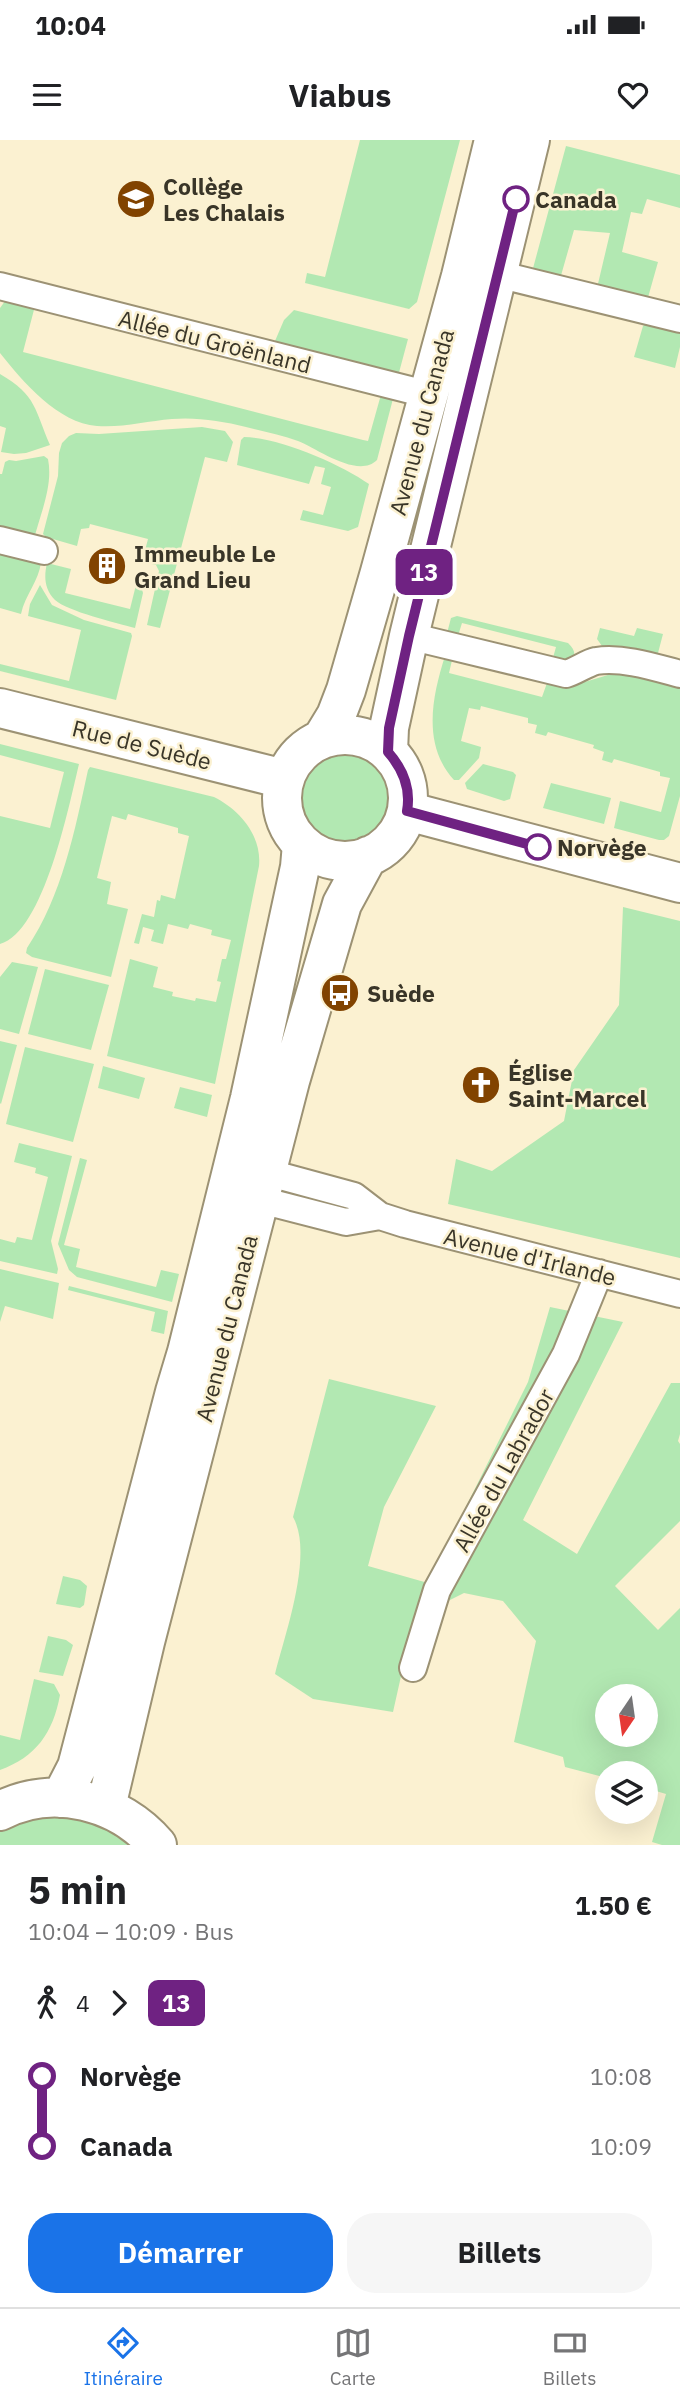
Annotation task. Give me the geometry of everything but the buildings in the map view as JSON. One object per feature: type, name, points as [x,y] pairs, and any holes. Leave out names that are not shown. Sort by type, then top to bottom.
[{"type":"street","name":"Avenue du Canada","points":[[322,739],[336,716],[346,690],[430,395],[494,140]]},
{"type":"street","name":"Avenue du Canada","points":[[388,752],[389,728],[409,636],[530,140]]},
{"type":"street","points":[[497,274],[680,319]]},
{"type":"street","name":"Allée du Groënland","points":[[0,286],[430,395]]},
{"type":"street","points":[[0,540],[44,551]]},
{"type":"street","points":[[409,636],[566,674],[593,661],[608,661],[680,674]]},
{"type":"street","name":"Rue de Suède","points":[[0,708],[284,779]]},
{"type":"street","points":[[342,735],[371,740],[388,752],[397,762],[408,789],[407,811],[396,834],[368,856],[352,860],[336,860],[323,856],[302,844],[284,815],[281,797],[284,779],[295,759],[322,739],[342,735]]},
{"type":"street","points":[[407,811],[680,883]]},
{"type":"street","name":"Avenue du Canada","points":[[106,1807],[246,1181],[258,1064],[298,879],[302,844]]},
{"type":"street","name":"Avenue du Canada","points":[[61,1798],[77,1768],[174,1392],[187,1352],[246,1181],[290,1081],[342,904],[368,856]]},
{"type":"street","name":"Avenue d'Irlande","points":[[246,1181],[346,1222],[380,1216],[680,1294]]},
{"type":"street","name":"Allée du Labrador","points":[[413,1668],[437,1590],[566,1354],[600,1273]]},
{"type":"street","points":[[0,1811],[24,1802],[61,1798],[84,1800],[106,1807],[128,1819],[157,1845]]},
{"type":"green space","points":[[360,140],[460,140],[417,302],[409,309],[305,283],[307,273],[325,277]]},
{"type":"green space","points":[[566,146],[680,175],[680,208],[647,199],[642,214],[631,212],[622,252],[658,262],[647,301],[597,288],[610,233],[574,230],[560,279],[532,272]]},
{"type":"green space","points":[[8,297],[36,302],[23,352],[363,440],[368,441],[382,391],[394,395],[377,460],[369,465],[349,464],[292,439],[209,420],[172,419],[97,426],[69,417],[55,409],[31,388],[0,353],[0,308]]},
{"type":"green space","points":[[294,310],[408,339],[397,380],[272,348],[284,320]]},
{"type":"green space","points":[[648,322],[680,329],[680,347],[675,368],[634,357],[643,326]]},
{"type":"green space","points":[[0,374],[28,397],[50,445],[26,453],[1,452],[6,428],[0,426]]},
{"type":"green space","points":[[202,427],[225,431],[233,442],[227,462],[205,457],[160,628],[147,625],[159,571],[156,565],[142,562],[148,539],[90,524],[89,528],[81,529],[77,546],[43,534],[58,476],[59,453],[62,443],[76,433]]},
{"type":"green space","points":[[244,437],[258,438],[309,453],[369,484],[358,527],[348,531],[300,520],[303,510],[323,515],[331,487],[321,484],[325,468],[315,466],[309,484],[237,465],[241,440]]},
{"type":"green space","points":[[44,456],[48,459],[49,478],[35,535],[33,537],[0,533],[0,474],[5,462]]},
{"type":"green space","points":[[0,551],[41,562],[21,614],[0,608]]},
{"type":"green space","points":[[47,563],[71,569],[65,593],[130,609],[136,585],[141,586],[143,593],[135,628],[81,612],[55,600],[46,582]]},
{"type":"green space","points":[[40,585],[52,605],[84,620],[131,633],[116,700],[0,671],[0,664],[69,681],[81,630],[28,616],[30,604]]},
{"type":"green space","points":[[457,616],[568,643],[574,652],[572,663],[551,665],[556,647],[462,623],[457,639],[446,637],[451,618]]},
{"type":"green space","points":[[600,628],[634,636],[637,628],[663,634],[658,653],[654,657],[602,646],[597,639]]},
{"type":"green space","points":[[445,656],[453,656],[449,673],[542,697],[547,683],[578,684],[618,672],[680,682],[680,796],[669,836],[659,840],[614,828],[620,801],[661,812],[670,778],[660,776],[660,772],[614,759],[612,763],[602,760],[604,752],[593,748],[594,745],[548,732],[546,736],[535,733],[537,725],[528,723],[528,718],[481,706],[480,710],[469,708],[461,741],[481,747],[479,758],[459,780],[454,780],[437,752],[434,736],[436,688]]},
{"type":"green space","points":[[0,744],[79,764],[61,836],[42,893],[30,917],[16,935],[0,944],[0,816],[50,828],[64,772],[0,755]]},
{"type":"green space","points":[[346,750],[364,753],[379,763],[389,778],[392,796],[389,814],[379,829],[364,839],[346,842],[328,839],[313,829],[303,814],[300,796],[303,778],[313,763],[328,753]]},
{"type":"green space","points":[[483,764],[516,775],[510,799],[504,801],[467,789],[465,783]]},
{"type":"green space","points":[[90,767],[214,797],[224,802],[240,817],[257,844],[259,866],[215,1084],[107,1056],[130,959],[158,967],[153,987],[173,992],[172,996],[216,1002],[221,982],[217,981],[222,959],[226,959],[231,940],[211,935],[212,930],[190,924],[188,929],[168,924],[163,944],[151,941],[154,930],[143,927],[139,944],[134,943],[142,914],[154,917],[157,900],[160,901],[161,895],[175,899],[189,836],[178,833],[178,828],[128,814],[126,820],[112,816],[97,878],[111,882],[107,904],[128,909],[111,977],[32,957],[26,953],[49,907],[66,862]]},
{"type":"green space","points":[[551,783],[611,798],[604,824],[543,808]]},
{"type":"green space","points":[[623,907],[680,921],[680,1258],[448,1204],[456,1159],[492,1171],[564,1121],[574,1070],[619,1005]]},
{"type":"green space","points":[[12,962],[38,967],[19,1034],[0,1029],[0,977]]},
{"type":"green space","points":[[45,969],[109,985],[91,1050],[28,1034]]},
{"type":"green space","points":[[0,1041],[17,1045],[1,1104],[0,1103]]},
{"type":"green space","points":[[25,1047],[94,1064],[73,1142],[6,1124]]},
{"type":"green space","points":[[103,1066],[145,1078],[139,1099],[98,1088]]},
{"type":"green space","points":[[180,1087],[212,1095],[207,1117],[174,1108]]},
{"type":"green space","points":[[19,1143],[72,1156],[51,1241],[57,1274],[0,1261],[0,1239],[15,1243],[17,1237],[32,1240],[48,1177],[35,1173],[36,1168],[14,1162]]},
{"type":"green space","points":[[80,1158],[87,1160],[64,1245],[80,1249],[76,1267],[156,1287],[161,1270],[179,1274],[172,1302],[77,1277],[69,1270],[58,1244]]},
{"type":"green space","points":[[0,1269],[59,1283],[53,1319],[5,1306],[0,1322]]},
{"type":"green space","points":[[69,1286],[168,1311],[164,1334],[151,1331],[155,1312],[68,1290]]},
{"type":"green space","points":[[550,1307],[623,1322],[523,1520],[577,1554],[671,1383],[680,1383],[680,1521],[615,1586],[658,1630],[680,1608],[680,1845],[652,1842],[666,1794],[658,1792],[658,1761],[595,1761],[595,1775],[565,1767],[563,1757],[514,1742],[536,1641],[503,1601],[464,1593],[414,1618],[393,1712],[313,1699],[275,1674],[291,1617],[299,1572],[299,1533],[293,1517],[329,1379],[436,1406],[384,1507],[368,1566],[428,1583],[528,1382]]},
{"type":"green space","points":[[63,1576],[80,1580],[87,1586],[84,1605],[80,1608],[56,1604]]},
{"type":"green space","points":[[48,1636],[66,1640],[73,1645],[63,1676],[39,1672]]},
{"type":"green space","points":[[34,1679],[54,1684],[60,1695],[53,1721],[33,1751],[13,1765],[0,1770],[0,1735],[20,1740]]},
{"type":"green space","points":[[51,1816],[94,1823],[131,1845],[0,1845],[0,1832],[18,1823]]},
{"type":"bus line","name":"13","points":[[516,199],[409,636],[389,728],[388,752],[397,762],[408,789],[407,811],[538,847]]},
{"type":"place","name":"Collège Les Chalais","points":[[136,199]]},
{"type":"place","name":"Canada","points":[[516,199]]},
{"type":"place","name":"Immeuble Le Grand Lieu","points":[[107,566]]},
{"type":"place","name":"Norvège","points":[[538,847]]},
{"type":"place","name":"Suède","points":[[340,993]]},
{"type":"place","name":"Église Saint-Marcel","points":[[481,1085]]}]
